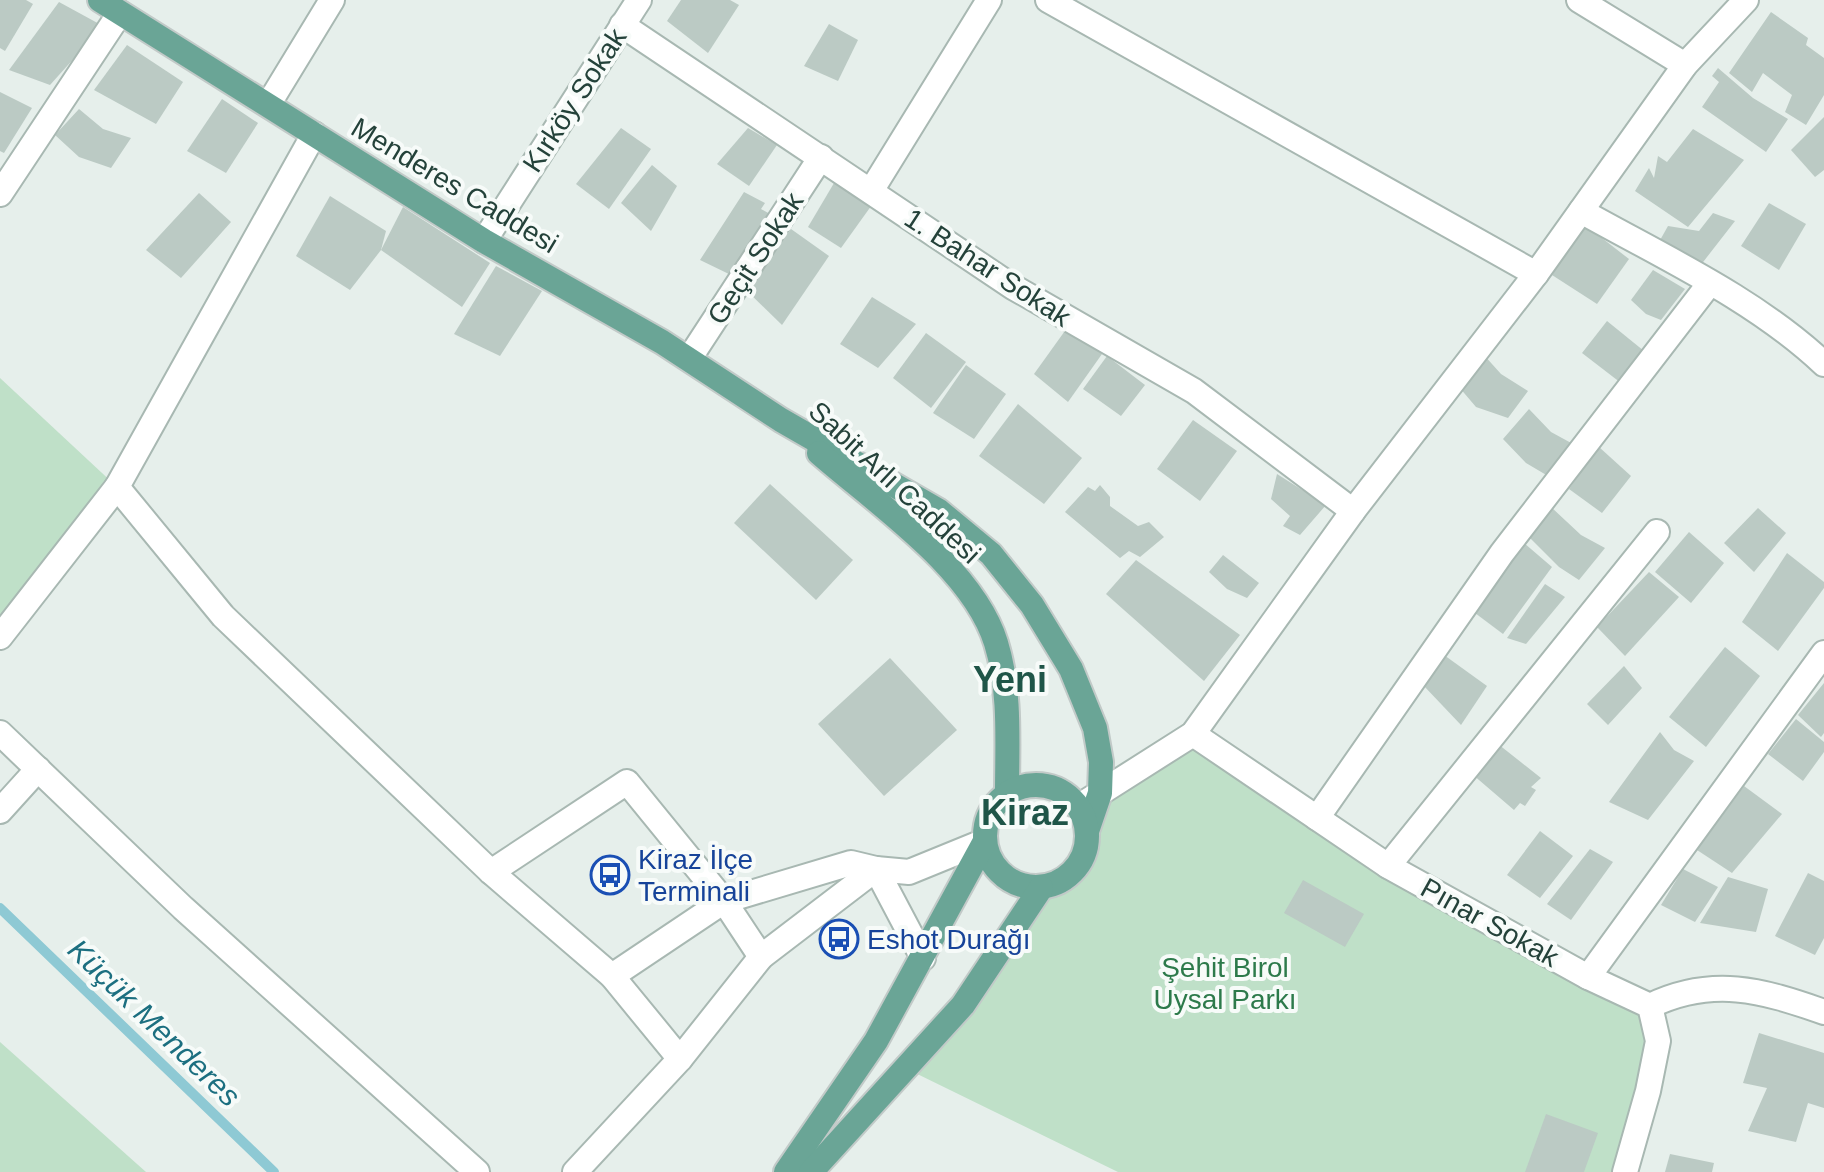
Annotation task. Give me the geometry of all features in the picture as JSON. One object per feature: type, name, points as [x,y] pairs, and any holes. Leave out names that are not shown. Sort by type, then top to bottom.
[{"type":"main road","name":"Menderes Caddesi","points":[[110,6],[484,241],[689,359],[781,420]]},
{"type":"main road","name":"Sabit Arlı Caddesi","points":[[781,420],[939,511],[991,554],[1032,605],[1071,669],[1095,728],[1101,762],[1100,793],[1087,831],[1083,858],[1066,878],[1041,888],[963,1005],[811,1172]]},
{"type":"main road","name":"Sabit Arlı Caddesi","points":[[781,420],[939,558],[969,591],[996,640],[1008,699],[1007,794]]},
{"type":"main road","points":[[786,1172],[876,1041],[985,841],[988,818],[1007,794],[1033,784],[1058,790],[1078,807],[1087,831]]},
{"type":"main road","points":[[985,841],[994,866],[1012,883],[1041,888]]},
{"type":"street","points":[[268,105],[332,0]]},
{"type":"street","name":"Kırköy Sokak","points":[[484,241],[639,0]]},
{"type":"street","points":[[871,191],[989,0]]},
{"type":"street","points":[[1048,0],[1536,274]]},
{"type":"street","points":[[1579,0],[1685,65]]},
{"type":"street","points":[[1078,807],[1193,734],[1353,511],[1536,274],[1685,65],[1746,0]]},
{"type":"street","points":[[0,194],[110,6]]},
{"type":"street","name":"1. Bahar Sokak","points":[[622,25],[1013,287],[1194,391],[1353,511]]},
{"type":"street","points":[[0,637],[117,487],[314,134]]},
{"type":"street","name":"Geçit Sokak","points":[[689,359],[821,157]]},
{"type":"street","points":[[1581,211],[1710,283],[1807,348],[1824,364]]},
{"type":"street","points":[[1317,818],[1502,553],[1710,283]]},
{"type":"street","points":[[117,487],[223,616],[491,872],[612,976],[680,1059]]},
{"type":"street","points":[[1388,866],[1657,532]]},
{"type":"street","points":[[1588,977],[1824,653]]},
{"type":"street","points":[[0,733],[183,908],[477,1172]]},
{"type":"street","name":"Pınar Sokak","points":[[1193,734],[1388,866],[1588,977],[1650,1006]]},
{"type":"street","points":[[0,811],[38,769]]},
{"type":"street","points":[[491,872],[627,782],[724,901],[761,957]]},
{"type":"street","points":[[612,976],[724,901],[851,863],[909,872],[985,841]]},
{"type":"street","points":[[575,1172],[680,1059],[761,957],[876,869]]},
{"type":"street","points":[[876,869],[923,958]]},
{"type":"street","points":[[1625,1172],[1648,1091],[1658,1041],[1650,1006],[1682,991],[1742,988],[1824,1012]]},
{"type":"green space","points":[[0,378],[117,487],[0,637]]},
{"type":"green space","name":"Şehit Birol Uysal Parkı","points":[[1193,734],[1388,866],[1650,1006],[1658,1041],[1625,1172],[1118,1172],[905,1068],[1041,888],[1058,880],[1078,862],[1100,793]]},
{"type":"green space","points":[[0,1042],[146,1172],[0,1172]]},
{"type":"building","points":[[0,0],[26,0],[33,4],[5,51],[0,48]]},
{"type":"building","points":[[681,0],[730,0],[739,5],[708,53],[667,21]]},
{"type":"building","points":[[59,2],[103,26],[50,85],[9,70]]},
{"type":"building","points":[[1771,12],[1808,38],[1806,45],[1824,58],[1824,95],[1806,125],[1785,112],[1792,95],[1763,73],[1752,92],[1729,73]]},
{"type":"building","points":[[829,24],[858,40],[838,81],[804,66]]},
{"type":"building","points":[[127,45],[183,82],[156,124],[94,90]]},
{"type":"building","points":[[1718,68],[1753,98],[1788,119],[1766,152],[1702,107],[1719,82],[1712,76]]},
{"type":"building","points":[[0,92],[32,108],[4,153],[0,151]]},
{"type":"building","points":[[222,99],[258,123],[226,173],[187,151]]},
{"type":"building","points":[[79,109],[103,129],[131,138],[111,168],[79,157],[55,135]]},
{"type":"building","points":[[1824,117],[1824,170],[1815,177],[1791,150]]},
{"type":"building","points":[[621,128],[651,149],[609,209],[576,184]]},
{"type":"building","points":[[748,128],[777,145],[749,186],[717,164]]},
{"type":"building","points":[[1693,129],[1744,160],[1688,227],[1635,191],[1649,168],[1654,178],[1658,156],[1667,162]]},
{"type":"building","points":[[652,165],[677,186],[651,231],[621,203]]},
{"type":"building","points":[[837,178],[874,202],[841,248],[808,227]]},
{"type":"building","points":[[744,192],[765,203],[761,209],[770,214],[760,226],[764,233],[733,276],[700,260]]},
{"type":"building","points":[[199,193],[231,222],[181,278],[146,250]]},
{"type":"building","points":[[330,196],[386,231],[381,250],[350,290],[296,256]]},
{"type":"building","points":[[1769,203],[1806,224],[1779,270],[1741,246]]},
{"type":"building","points":[[403,207],[490,263],[462,307],[381,250]]},
{"type":"building","points":[[1713,213],[1735,221],[1700,266],[1659,242],[1668,226],[1699,231]]},
{"type":"building","points":[[1585,225],[1629,259],[1597,304],[1552,275]]},
{"type":"building","points":[[791,229],[829,256],[782,325],[746,290]]},
{"type":"building","points":[[496,266],[542,291],[500,356],[454,334]]},
{"type":"building","points":[[1653,270],[1685,289],[1661,320],[1646,314],[1631,300]]},
{"type":"building","points":[[872,297],[916,324],[878,368],[840,344]]},
{"type":"building","points":[[1607,321],[1644,351],[1621,383],[1582,353]]},
{"type":"building","points":[[1067,328],[1102,354],[1068,402],[1034,374]]},
{"type":"building","points":[[926,333],[966,362],[931,408],[893,378]]},
{"type":"building","points":[[1483,354],[1501,374],[1528,391],[1508,418],[1476,407],[1459,387]]},
{"type":"building","points":[[1107,356],[1145,385],[1121,416],[1083,389]]},
{"type":"building","points":[[966,365],[1006,394],[974,439],[933,413]]},
{"type":"building","points":[[1018,404],[1082,458],[1044,504],[979,456]]},
{"type":"building","points":[[1529,409],[1551,432],[1573,444],[1548,476],[1526,463],[1503,439]]},
{"type":"building","points":[[1193,420],[1237,451],[1200,501],[1157,469]]},
{"type":"building","points":[[1599,447],[1631,476],[1602,513],[1569,489]]},
{"type":"building","points":[[1277,474],[1326,505],[1300,535],[1283,526],[1290,516],[1271,499]]},
{"type":"building","points":[[770,484],[853,560],[816,600],[734,523]]},
{"type":"building","points":[[1100,485],[1110,497],[1110,506],[1138,526],[1149,522],[1164,537],[1140,557],[1129,551],[1120,558],[1065,512],[1088,487],[1095,491]]},
{"type":"building","points":[[1551,507],[1581,535],[1605,548],[1579,580],[1559,567],[1528,536]]},
{"type":"building","points":[[1758,508],[1786,533],[1754,572],[1724,543]]},
{"type":"building","points":[[1689,532],[1724,563],[1691,603],[1655,572]]},
{"type":"building","points":[[1524,543],[1552,567],[1503,634],[1475,613]]},
{"type":"building","points":[[1787,553],[1824,582],[1824,588],[1778,651],[1742,622]]},
{"type":"building","points":[[1223,555],[1259,583],[1247,598],[1227,589],[1209,572]]},
{"type":"building","points":[[1136,560],[1240,635],[1204,681],[1106,594]]},
{"type":"building","points":[[1649,572],[1679,597],[1625,656],[1597,627]]},
{"type":"building","points":[[1545,584],[1565,597],[1526,644],[1507,638]]},
{"type":"building","points":[[1725,647],[1760,676],[1706,747],[1669,717]]},
{"type":"building","points":[[1444,655],[1487,686],[1461,725],[1423,685]]},
{"type":"building","points":[[890,658],[957,730],[884,796],[818,724]]},
{"type":"building","points":[[1624,666],[1642,688],[1608,725],[1587,704]]},
{"type":"building","points":[[1824,683],[1824,733],[1821,737],[1798,715]]},
{"type":"building","points":[[1796,719],[1824,742],[1824,752],[1803,781],[1768,754]]},
{"type":"building","points":[[1660,732],[1674,750],[1694,761],[1648,820],[1609,802]]},
{"type":"building","points":[[1498,744],[1541,778],[1531,787],[1536,790],[1525,806],[1520,803],[1514,810],[1472,774]]},
{"type":"building","points":[[1744,786],[1782,814],[1732,873],[1697,850]]},
{"type":"building","points":[[1540,831],[1573,856],[1540,898],[1507,875]]},
{"type":"building","points":[[1590,849],[1613,862],[1571,920],[1547,904]]},
{"type":"building","points":[[1683,869],[1718,887],[1695,922],[1661,905]]},
{"type":"building","points":[[1808,873],[1824,881],[1824,938],[1815,955],[1775,936]]},
{"type":"building","points":[[1728,877],[1768,889],[1756,932],[1700,923]]},
{"type":"building","points":[[1303,880],[1364,914],[1345,947],[1284,913]]},
{"type":"building","points":[[1759,1033],[1824,1053],[1824,1108],[1808,1103],[1796,1142],[1748,1131],[1767,1088],[1743,1083]]},
{"type":"building","points":[[1546,1114],[1598,1133],[1584,1172],[1525,1172]]},
{"type":"building","points":[[1670,1154],[1714,1163],[1712,1172],[1665,1172]]},
{"type":"waterway","name":"Küçük Menderes","points":[[0,908],[274,1172]]},
{"type":"place","name":"Kiraz İlçe Terminali","points":[[610,875]]},
{"type":"place","name":"Eshot Durağı","points":[[839,939]]},
{"type":"district","name":"Yeni","points":[[1010,679]]},
{"type":"district","name":"Kiraz","points":[[1025,812]]}]
